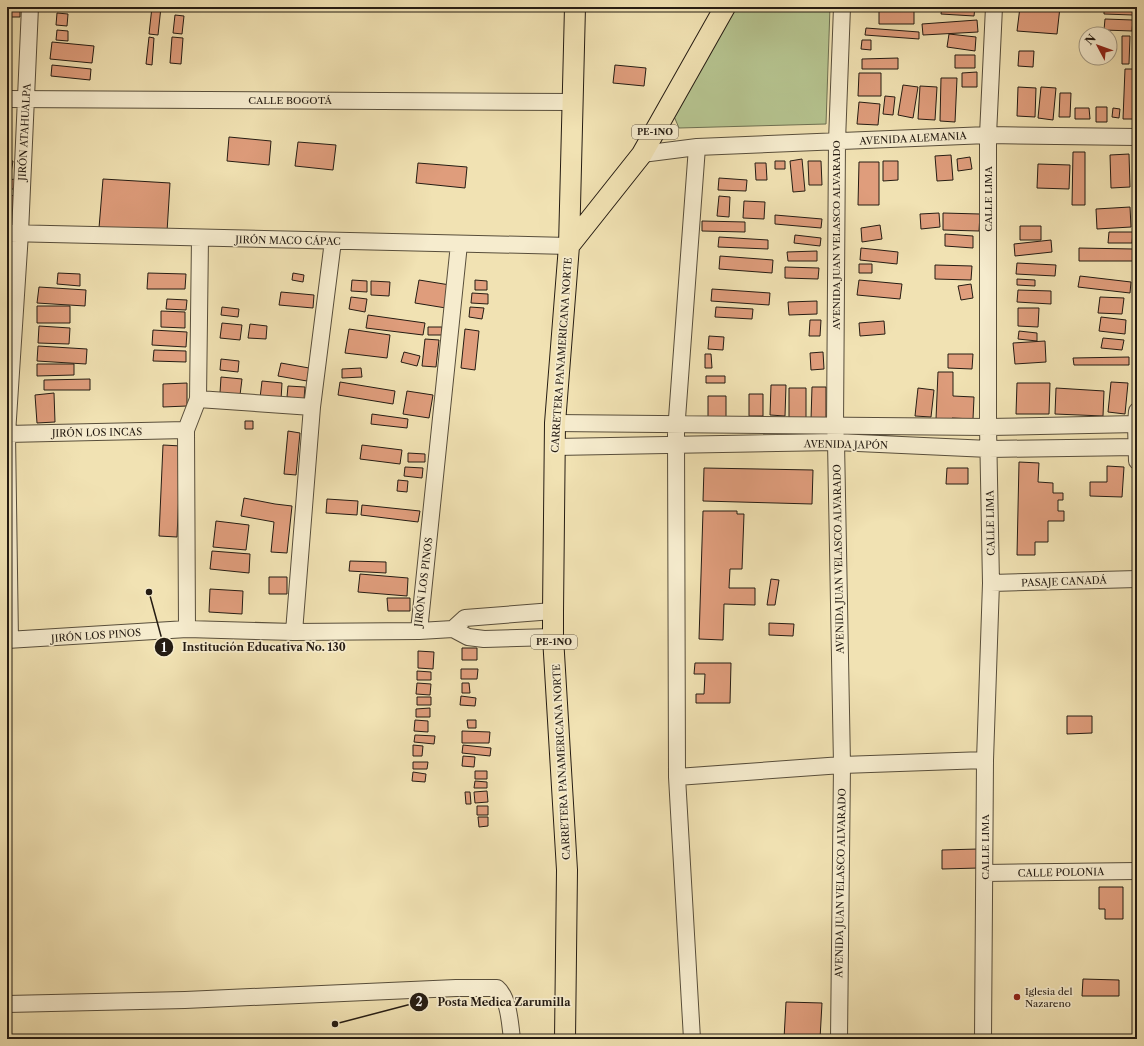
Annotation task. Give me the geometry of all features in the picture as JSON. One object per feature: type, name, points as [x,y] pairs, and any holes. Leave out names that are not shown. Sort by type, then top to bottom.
[{"type":"main road","name":"CARRETERA PANAMERICANA NORTE","points":[[565,1039],[567,870],[553,637],[553,611],[555,423],[569,246],[575,7]]},
{"type":"main road","name":"CARRETERA PANAMERICANA NORTE","points":[[569,246],[642,154],[726,7]]},
{"type":"street","name":"JIRÓN ATAHUALPA","points":[[9,640],[7,434],[13,233],[26,99],[30,7]]},
{"type":"street","name":"AVENIDA JUAN VELASCO ALVARADO","points":[[839,1039],[842,765],[835,426],[837,141],[842,7]]},
{"type":"street","name":"CALLE LIMA","points":[[983,1039],[985,760],[991,583],[988,427],[988,134],[994,7]]},
{"type":"street","name":"CALLE BOGOTÁ","points":[[7,99],[573,102]]},
{"type":"street","name":"AVENIDA ALEMANIA","points":[[642,154],[697,147],[988,134],[1137,137]]},
{"type":"street","points":[[692,1039],[677,777],[676,424],[697,147]]},
{"type":"street","name":"JIRÓN MACO CÁPAC","points":[[13,233],[569,246]]},
{"type":"street","points":[[187,629],[186,430],[198,399],[200,238]]},
{"type":"street","points":[[294,632],[312,407],[334,241]]},
{"type":"street","name":"JIRÓN LOS PINOS","points":[[9,640],[187,629],[294,632],[419,631],[459,244]]},
{"type":"street","points":[[198,399],[312,407]]},
{"type":"street","points":[[555,423],[988,427],[1137,420],[1137,452]]},
{"type":"street","name":"JIRÓN LOS INCAS","points":[[7,434],[186,430]]},
{"type":"street","name":"AVENIDA JAPÓN","points":[[555,447],[836,442],[989,449],[1137,452]]},
{"type":"street","name":"PASAJE CANADÁ","points":[[991,583],[1137,578]]},
{"type":"street","points":[[453,630],[465,618],[553,611]]},
{"type":"street","points":[[419,631],[453,630],[468,637],[484,639],[553,637]]},
{"type":"street","points":[[677,777],[842,765],[985,760]]},
{"type":"street","name":"CALLE POLONIA","points":[[985,873],[1137,871]]},
{"type":"street","points":[[7,1004],[185,1000],[456,988],[497,988],[500,990],[505,1001],[510,1020],[512,1039]]},
{"type":"green space","points":[[732,7],[830,7],[826,124],[679,128],[673,114]]},
{"type":"building","points":[[7,7],[20,7],[20,17],[7,17]]},
{"type":"building","points":[[77,7],[90,7],[89,11],[77,10]]},
{"type":"building","points":[[152,7],[161,7],[158,35],[149,34]]},
{"type":"building","points":[[942,7],[975,7],[974,16],[941,14]]},
{"type":"building","points":[[1020,7],[1060,7],[1057,34],[1017,31]]},
{"type":"building","points":[[1104,7],[1134,7],[1133,15],[1104,14]]},
{"type":"building","points":[[879,10],[914,10],[914,24],[879,24]]},
{"type":"building","points":[[57,13],[68,14],[67,26],[56,25]]},
{"type":"building","points":[[175,15],[184,16],[182,34],[173,33]]},
{"type":"building","points":[[1105,19],[1133,20],[1132,31],[1118,30],[1118,26],[1104,26]]},
{"type":"building","points":[[977,20],[978,32],[923,35],[922,24]]},
{"type":"building","points":[[866,28],[919,32],[919,39],[865,35]]},
{"type":"building","points":[[57,30],[68,31],[68,41],[56,40]]},
{"type":"building","points":[[949,34],[976,37],[975,51],[947,47]]},
{"type":"building","points":[[1122,36],[1130,36],[1129,64],[1122,64]]},
{"type":"building","points":[[149,37],[154,38],[152,65],[146,64]]},
{"type":"building","points":[[172,37],[183,38],[181,64],[170,63]]},
{"type":"building","points":[[862,40],[871,40],[871,50],[861,49]]},
{"type":"building","points":[[52,42],[94,46],[92,63],[50,59]]},
{"type":"building","points":[[1019,51],[1034,51],[1033,67],[1018,66]]},
{"type":"building","points":[[955,55],[975,55],[975,68],[955,68]]},
{"type":"building","points":[[898,58],[898,69],[862,69],[862,59]]},
{"type":"building","points":[[52,65],[91,69],[90,80],[51,76]]},
{"type":"building","points":[[615,65],[646,68],[644,86],[613,83]]},
{"type":"building","points":[[1125,69],[1135,69],[1133,119],[1123,119]]},
{"type":"building","points":[[977,72],[977,87],[962,87],[962,73]]},
{"type":"building","points":[[859,73],[881,73],[881,96],[858,96]]},
{"type":"building","points":[[941,78],[957,78],[955,122],[940,121]]},
{"type":"building","points":[[903,85],[918,87],[913,118],[898,115]]},
{"type":"building","points":[[920,86],[937,87],[935,120],[918,119]]},
{"type":"building","points":[[1018,87],[1036,88],[1035,117],[1017,116]]},
{"type":"building","points":[[1041,87],[1056,88],[1053,120],[1038,118]]},
{"type":"building","points":[[1060,93],[1071,93],[1070,117],[1059,117]]},
{"type":"building","points":[[885,96],[895,97],[893,115],[883,114]]},
{"type":"building","points":[[859,102],[880,104],[878,125],[857,124]]},
{"type":"building","points":[[1096,107],[1107,107],[1107,122],[1096,122]]},
{"type":"building","points":[[1075,108],[1089,108],[1090,119],[1075,119]]},
{"type":"building","points":[[1113,108],[1120,109],[1119,118],[1112,117]]},
{"type":"building","points":[[229,137],[271,141],[269,165],[227,161]]},
{"type":"building","points":[[298,142],[336,145],[333,170],[295,166]]},
{"type":"building","points":[[1073,152],[1085,152],[1085,205],[1072,205]]},
{"type":"building","points":[[1129,154],[1130,187],[1111,188],[1110,155]]},
{"type":"building","points":[[951,155],[953,180],[937,181],[935,156]]},
{"type":"building","points":[[970,157],[972,169],[958,171],[957,159]]},
{"type":"building","points":[[802,159],[805,191],[793,192],[790,161]]},
{"type":"building","points":[[7,161],[13,161],[11,173],[7,173]]},
{"type":"building","points":[[775,161],[785,161],[785,169],[775,169]]},
{"type":"building","points":[[808,161],[821,161],[822,185],[809,185]]},
{"type":"building","points":[[883,161],[898,161],[898,180],[883,181]]},
{"type":"building","points":[[859,162],[879,162],[879,205],[858,205]]},
{"type":"building","points":[[418,163],[467,167],[465,188],[416,183]]},
{"type":"building","points":[[755,163],[766,163],[767,180],[756,180]]},
{"type":"building","points":[[1038,164],[1070,165],[1069,189],[1037,188]]},
{"type":"building","points":[[719,178],[747,180],[746,191],[718,190]]},
{"type":"building","points":[[16,179],[17,189],[7,189],[7,180]]},
{"type":"building","points":[[103,179],[170,183],[167,232],[99,228]]},
{"type":"building","points":[[7,195],[17,196],[16,211],[7,210]]},
{"type":"building","points":[[719,196],[730,197],[729,217],[717,216]]},
{"type":"building","points":[[744,201],[765,202],[764,219],[743,218]]},
{"type":"building","points":[[1130,207],[1131,227],[1097,229],[1096,209]]},
{"type":"building","points":[[939,213],[940,227],[921,229],[920,214]]},
{"type":"building","points":[[943,213],[980,214],[979,231],[943,230]]},
{"type":"building","points":[[775,215],[822,219],[821,228],[775,224]]},
{"type":"building","points":[[702,221],[745,222],[745,232],[702,231]]},
{"type":"building","points":[[880,225],[882,239],[862,242],[861,228]]},
{"type":"building","points":[[1020,226],[1041,226],[1041,240],[1020,240]]},
{"type":"building","points":[[1109,232],[1133,232],[1132,243],[1108,243]]},
{"type":"building","points":[[945,234],[973,236],[973,248],[945,246]]},
{"type":"building","points":[[795,235],[821,238],[820,246],[794,243]]},
{"type":"building","points":[[719,237],[768,240],[768,249],[718,247]]},
{"type":"building","points":[[1051,240],[1052,252],[1015,256],[1014,244]]},
{"type":"building","points":[[861,248],[898,252],[897,264],[860,260]]},
{"type":"building","points":[[1079,248],[1133,249],[1133,261],[1079,261]]},
{"type":"building","points":[[817,251],[817,261],[788,261],[787,252]]},
{"type":"building","points":[[720,256],[773,260],[772,273],[719,269]]},
{"type":"building","points":[[1017,263],[1056,265],[1055,276],[1016,274]]},
{"type":"building","points":[[859,264],[872,264],[872,273],[859,273]]},
{"type":"building","points":[[935,265],[972,266],[971,280],[935,279]]},
{"type":"building","points":[[785,267],[819,268],[818,279],[785,278]]},
{"type":"building","points":[[58,273],[80,274],[80,286],[57,284]]},
{"type":"building","points":[[148,273],[186,274],[185,289],[147,289]]},
{"type":"building","points":[[293,273],[304,275],[303,282],[292,280]]},
{"type":"building","points":[[1080,276],[1131,282],[1130,293],[1078,287]]},
{"type":"building","points":[[1017,279],[1035,280],[1035,286],[1017,285]]},
{"type":"building","points":[[352,280],[367,281],[367,292],[351,291]]},
{"type":"building","points":[[419,280],[450,285],[446,308],[415,303]]},
{"type":"building","points":[[475,280],[487,281],[487,290],[475,290]]},
{"type":"building","points":[[859,280],[902,284],[900,299],[857,295]]},
{"type":"building","points":[[371,281],[390,282],[389,296],[371,295]]},
{"type":"building","points":[[971,284],[973,298],[961,300],[958,286]]},
{"type":"building","points":[[39,287],[86,290],[85,306],[37,303]]},
{"type":"building","points":[[712,289],[770,293],[769,305],[711,301]]},
{"type":"building","points":[[1018,290],[1051,291],[1051,304],[1017,302]]},
{"type":"building","points":[[281,292],[314,295],[313,308],[279,305]]},
{"type":"building","points":[[472,293],[488,294],[488,304],[471,303]]},
{"type":"building","points":[[351,297],[367,299],[365,312],[349,309]]},
{"type":"building","points":[[1100,297],[1124,298],[1122,314],[1098,313]]},
{"type":"building","points":[[167,299],[187,300],[186,310],[166,309]]},
{"type":"building","points":[[817,301],[817,314],[789,315],[788,302]]},
{"type":"building","points":[[37,306],[70,306],[70,323],[37,323]]},
{"type":"building","points":[[222,307],[239,309],[238,317],[221,315]]},
{"type":"building","points":[[470,307],[484,308],[482,319],[469,317]]},
{"type":"building","points":[[716,307],[753,309],[752,319],[715,317]]},
{"type":"building","points":[[1018,308],[1039,308],[1038,327],[1018,326]]},
{"type":"building","points":[[161,311],[185,312],[185,328],[161,327]]},
{"type":"building","points":[[368,315],[425,323],[423,335],[366,328]]},
{"type":"building","points":[[1101,317],[1126,320],[1125,334],[1099,331]]},
{"type":"building","points":[[810,320],[821,320],[820,336],[809,336]]},
{"type":"building","points":[[884,321],[885,334],[860,336],[859,323]]},
{"type":"building","points":[[222,323],[242,325],[240,340],[220,338]]},
{"type":"building","points":[[250,324],[267,326],[266,339],[248,338]]},
{"type":"building","points":[[39,326],[70,328],[69,344],[38,343]]},
{"type":"building","points":[[428,327],[442,327],[442,335],[428,335]]},
{"type":"building","points":[[349,329],[390,335],[387,358],[345,353]]},
{"type":"building","points":[[465,329],[479,331],[475,370],[461,368]]},
{"type":"building","points":[[153,330],[187,332],[186,347],[152,345]]},
{"type":"building","points":[[1019,331],[1037,333],[1037,341],[1018,339]]},
{"type":"building","points":[[709,336],[724,337],[723,350],[708,349]]},
{"type":"building","points":[[1103,338],[1124,340],[1122,350],[1101,348]]},
{"type":"building","points":[[425,339],[439,340],[436,367],[422,366]]},
{"type":"building","points":[[1045,341],[1046,362],[1015,364],[1013,343]]},
{"type":"building","points":[[38,346],[87,349],[86,364],[37,361]]},
{"type":"building","points":[[154,350],[186,351],[186,362],[153,361]]},
{"type":"building","points":[[404,352],[420,356],[417,366],[401,362]]},
{"type":"building","points":[[823,352],[824,369],[811,370],[810,353]]},
{"type":"building","points":[[705,354],[711,354],[712,368],[705,368]]},
{"type":"building","points":[[948,354],[973,354],[972,369],[948,368]]},
{"type":"building","points":[[1129,357],[1129,365],[1074,365],[1073,358]]},
{"type":"building","points":[[221,359],[239,361],[238,372],[220,370]]},
{"type":"building","points":[[281,363],[309,368],[307,381],[278,376]]},
{"type":"building","points":[[37,364],[74,364],[74,375],[37,376]]},
{"type":"building","points":[[361,368],[362,377],[342,378],[342,369]]},
{"type":"building","points":[[938,372],[953,372],[953,396],[974,397],[973,419],[936,419]]},
{"type":"building","points":[[706,376],[725,376],[725,383],[706,383]]},
{"type":"building","points":[[221,377],[242,379],[240,395],[220,393]]},
{"type":"building","points":[[90,379],[90,390],[44,390],[44,380]]},
{"type":"building","points":[[262,381],[282,383],[281,400],[260,398]]},
{"type":"building","points":[[340,382],[395,391],[393,404],[338,395]]},
{"type":"building","points":[[1111,382],[1128,383],[1125,414],[1108,412]]},
{"type":"building","points":[[187,383],[187,406],[163,407],[163,384]]},
{"type":"building","points":[[1017,383],[1050,383],[1049,414],[1016,414]]},
{"type":"building","points":[[771,385],[786,385],[785,416],[770,415]]},
{"type":"building","points":[[288,386],[305,387],[304,399],[287,397]]},
{"type":"building","points":[[812,387],[826,387],[826,421],[811,420]]},
{"type":"building","points":[[789,388],[806,388],[806,419],[789,419]]},
{"type":"building","points":[[918,388],[934,390],[931,417],[915,416]]},
{"type":"building","points":[[1056,388],[1104,391],[1103,416],[1055,414]]},
{"type":"building","points":[[407,391],[433,395],[429,418],[403,414]]},
{"type":"building","points":[[54,393],[55,422],[37,423],[35,395]]},
{"type":"building","points":[[749,394],[763,394],[763,416],[749,416]]},
{"type":"building","points":[[708,396],[726,396],[726,419],[708,419]]},
{"type":"building","points":[[372,414],[408,419],[407,428],[371,424]]},
{"type":"building","points":[[245,421],[253,421],[253,429],[245,429]]},
{"type":"building","points":[[288,431],[300,433],[296,475],[284,474]]},
{"type":"building","points":[[163,445],[181,446],[177,537],[159,536]]},
{"type":"building","points":[[362,445],[402,450],[400,464],[360,459]]},
{"type":"building","points":[[408,453],[425,454],[425,462],[408,462]]},
{"type":"building","points":[[1019,462],[1039,463],[1038,482],[1053,483],[1053,493],[1063,493],[1063,500],[1058,500],[1058,511],[1064,511],[1064,521],[1048,521],[1048,542],[1035,542],[1035,555],[1017,555]]},
{"type":"building","points":[[1107,466],[1124,467],[1122,497],[1090,496],[1090,482],[1107,482]]},
{"type":"building","points":[[405,467],[423,468],[422,478],[404,476]]},
{"type":"building","points":[[704,468],[813,470],[812,504],[703,501]]},
{"type":"building","points":[[947,468],[968,468],[968,484],[946,484]]},
{"type":"building","points":[[398,480],[408,481],[407,492],[397,491]]},
{"type":"building","points":[[244,498],[292,506],[287,553],[271,552],[274,522],[241,516]]},
{"type":"building","points":[[327,499],[358,501],[357,515],[326,513]]},
{"type":"building","points":[[362,505],[420,511],[418,522],[361,515]]},
{"type":"building","points":[[703,511],[737,511],[737,514],[744,514],[742,569],[730,569],[729,588],[755,588],[755,605],[724,604],[723,640],[699,639]]},
{"type":"building","points":[[216,521],[249,525],[246,550],[213,547]]},
{"type":"building","points":[[212,551],[250,554],[249,573],[210,569]]},
{"type":"building","points":[[350,561],[386,562],[386,573],[349,571]]},
{"type":"building","points":[[360,574],[408,578],[407,596],[358,592]]},
{"type":"building","points":[[269,577],[287,577],[287,594],[269,594]]},
{"type":"building","points":[[771,579],[779,580],[775,605],[767,605]]},
{"type":"building","points":[[210,589],[243,591],[242,614],[209,612]]},
{"type":"building","points":[[387,598],[410,598],[410,611],[388,611]]},
{"type":"building","points":[[769,623],[794,624],[793,636],[769,635]]},
{"type":"building","points":[[462,648],[477,648],[477,660],[462,660]]},
{"type":"building","points":[[418,651],[434,652],[433,669],[418,668]]},
{"type":"building","points":[[695,663],[731,663],[730,703],[696,703],[696,694],[704,694],[705,674],[694,674]]},
{"type":"building","points":[[461,669],[478,669],[477,679],[461,679]]},
{"type":"building","points":[[417,671],[431,672],[431,680],[417,680]]},
{"type":"building","points":[[417,683],[431,684],[430,695],[416,694]]},
{"type":"building","points":[[462,683],[469,683],[470,693],[462,693]]},
{"type":"building","points":[[461,696],[476,698],[475,706],[460,705]]},
{"type":"building","points":[[417,697],[431,697],[431,705],[417,705]]},
{"type":"building","points":[[430,708],[430,717],[416,717],[416,709]]},
{"type":"building","points":[[1067,716],[1092,716],[1092,733],[1067,734]]},
{"type":"building","points":[[415,720],[428,721],[428,732],[414,731]]},
{"type":"building","points":[[467,720],[476,720],[476,728],[468,728]]},
{"type":"building","points":[[462,731],[490,732],[489,743],[462,743]]},
{"type":"building","points":[[415,735],[435,736],[434,744],[414,742]]},
{"type":"building","points":[[413,745],[423,746],[422,756],[413,756]]},
{"type":"building","points":[[463,745],[491,748],[490,756],[462,753]]},
{"type":"building","points":[[463,756],[475,757],[474,767],[462,766]]},
{"type":"building","points":[[413,762],[428,762],[427,769],[413,769]]},
{"type":"building","points":[[475,771],[487,771],[487,779],[475,779]]},
{"type":"building","points":[[413,772],[426,774],[425,782],[412,781]]},
{"type":"building","points":[[475,781],[487,782],[487,788],[474,788]]},
{"type":"building","points":[[487,791],[488,802],[475,803],[474,792]]},
{"type":"building","points":[[465,792],[470,792],[471,804],[466,804]]},
{"type":"building","points":[[477,806],[488,806],[488,815],[477,815]]},
{"type":"building","points":[[478,817],[488,817],[488,826],[479,827]]},
{"type":"building","points":[[978,849],[979,868],[942,869],[942,850]]},
{"type":"building","points":[[1099,887],[1123,887],[1123,919],[1105,919],[1105,909],[1099,909]]},
{"type":"building","points":[[1083,979],[1119,980],[1119,996],[1082,996]]},
{"type":"building","points":[[786,1002],[822,1003],[820,1039],[784,1039]]},
{"type":"place","name":"Institución Educativa No. 130","points":[[149,592]]},
{"type":"place","name":"Iglesia del Nazareno","points":[[1017,997]]},
{"type":"place","name":"Posta Medica Zarumilla","points":[[335,1024]]}]
